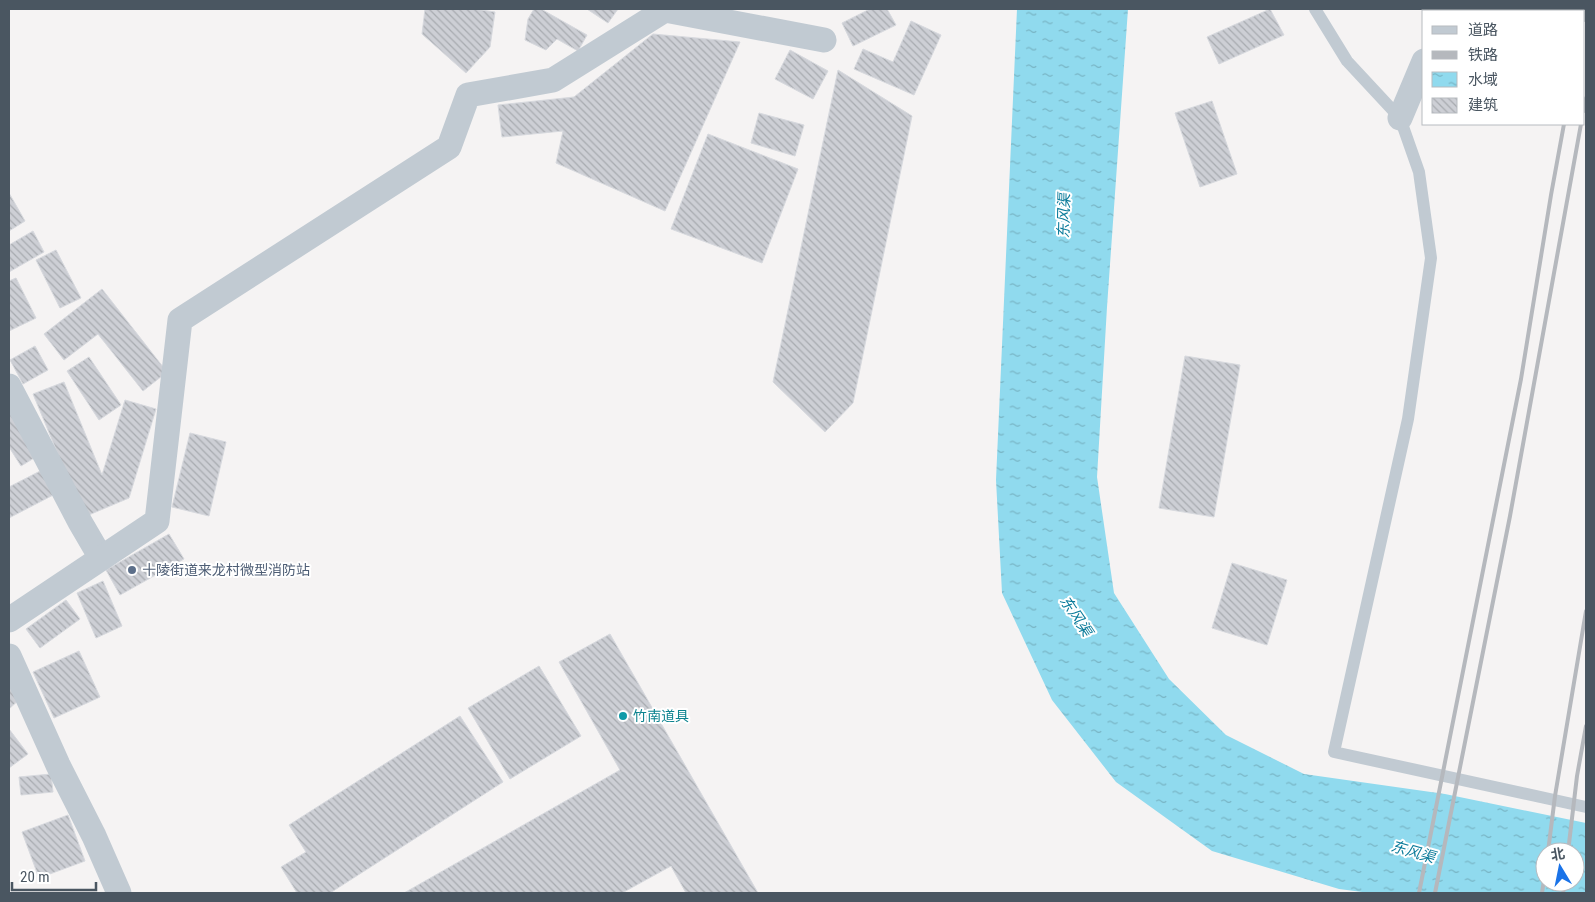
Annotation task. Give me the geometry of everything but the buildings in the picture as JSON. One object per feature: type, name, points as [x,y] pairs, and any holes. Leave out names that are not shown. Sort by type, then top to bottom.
[{"type":"street","points":[[9,620],[157,520],[180,320],[449,147],[468,94],[553,80],[665,10],[824,40]]},
{"type":"street","points":[[1400,118],[1422,66]]},
{"type":"street","points":[[9,386],[80,522],[101,558]]},
{"type":"street","points":[[9,656],[119,893]]},
{"type":"lane","points":[[1316,9],[1347,61],[1400,118],[1419,172],[1431,258],[1408,419],[1334,752],[1586,807]]},
{"type":"water","name":"东风渠","points":[[1017,9],[1128,9],[1097,477],[1114,593],[1169,679],[1226,735],[1304,774],[1445,794],[1586,823],[1586,893],[1370,893],[1339,889],[1212,851],[1116,782],[1052,700],[1002,593],[996,480]]},
{"type":"railway","points":[[1585,14],[1586,9]]},
{"type":"railway","points":[[1585,104],[1586,98]]},
{"type":"railway","points":[[1419,893],[1521,379],[1564,125]]},
{"type":"railway","points":[[1435,893],[1510,516],[1581,125]]},
{"type":"railway","points":[[1549,842],[1555,796],[1586,611]]},
{"type":"railway","points":[[1569,842],[1577,776],[1586,726]]},
{"type":"place","name":"十陵街道来龙村微型消防站","points":[[132,570]]},
{"type":"place","name":"竹南道具","points":[[623,716]]}]
